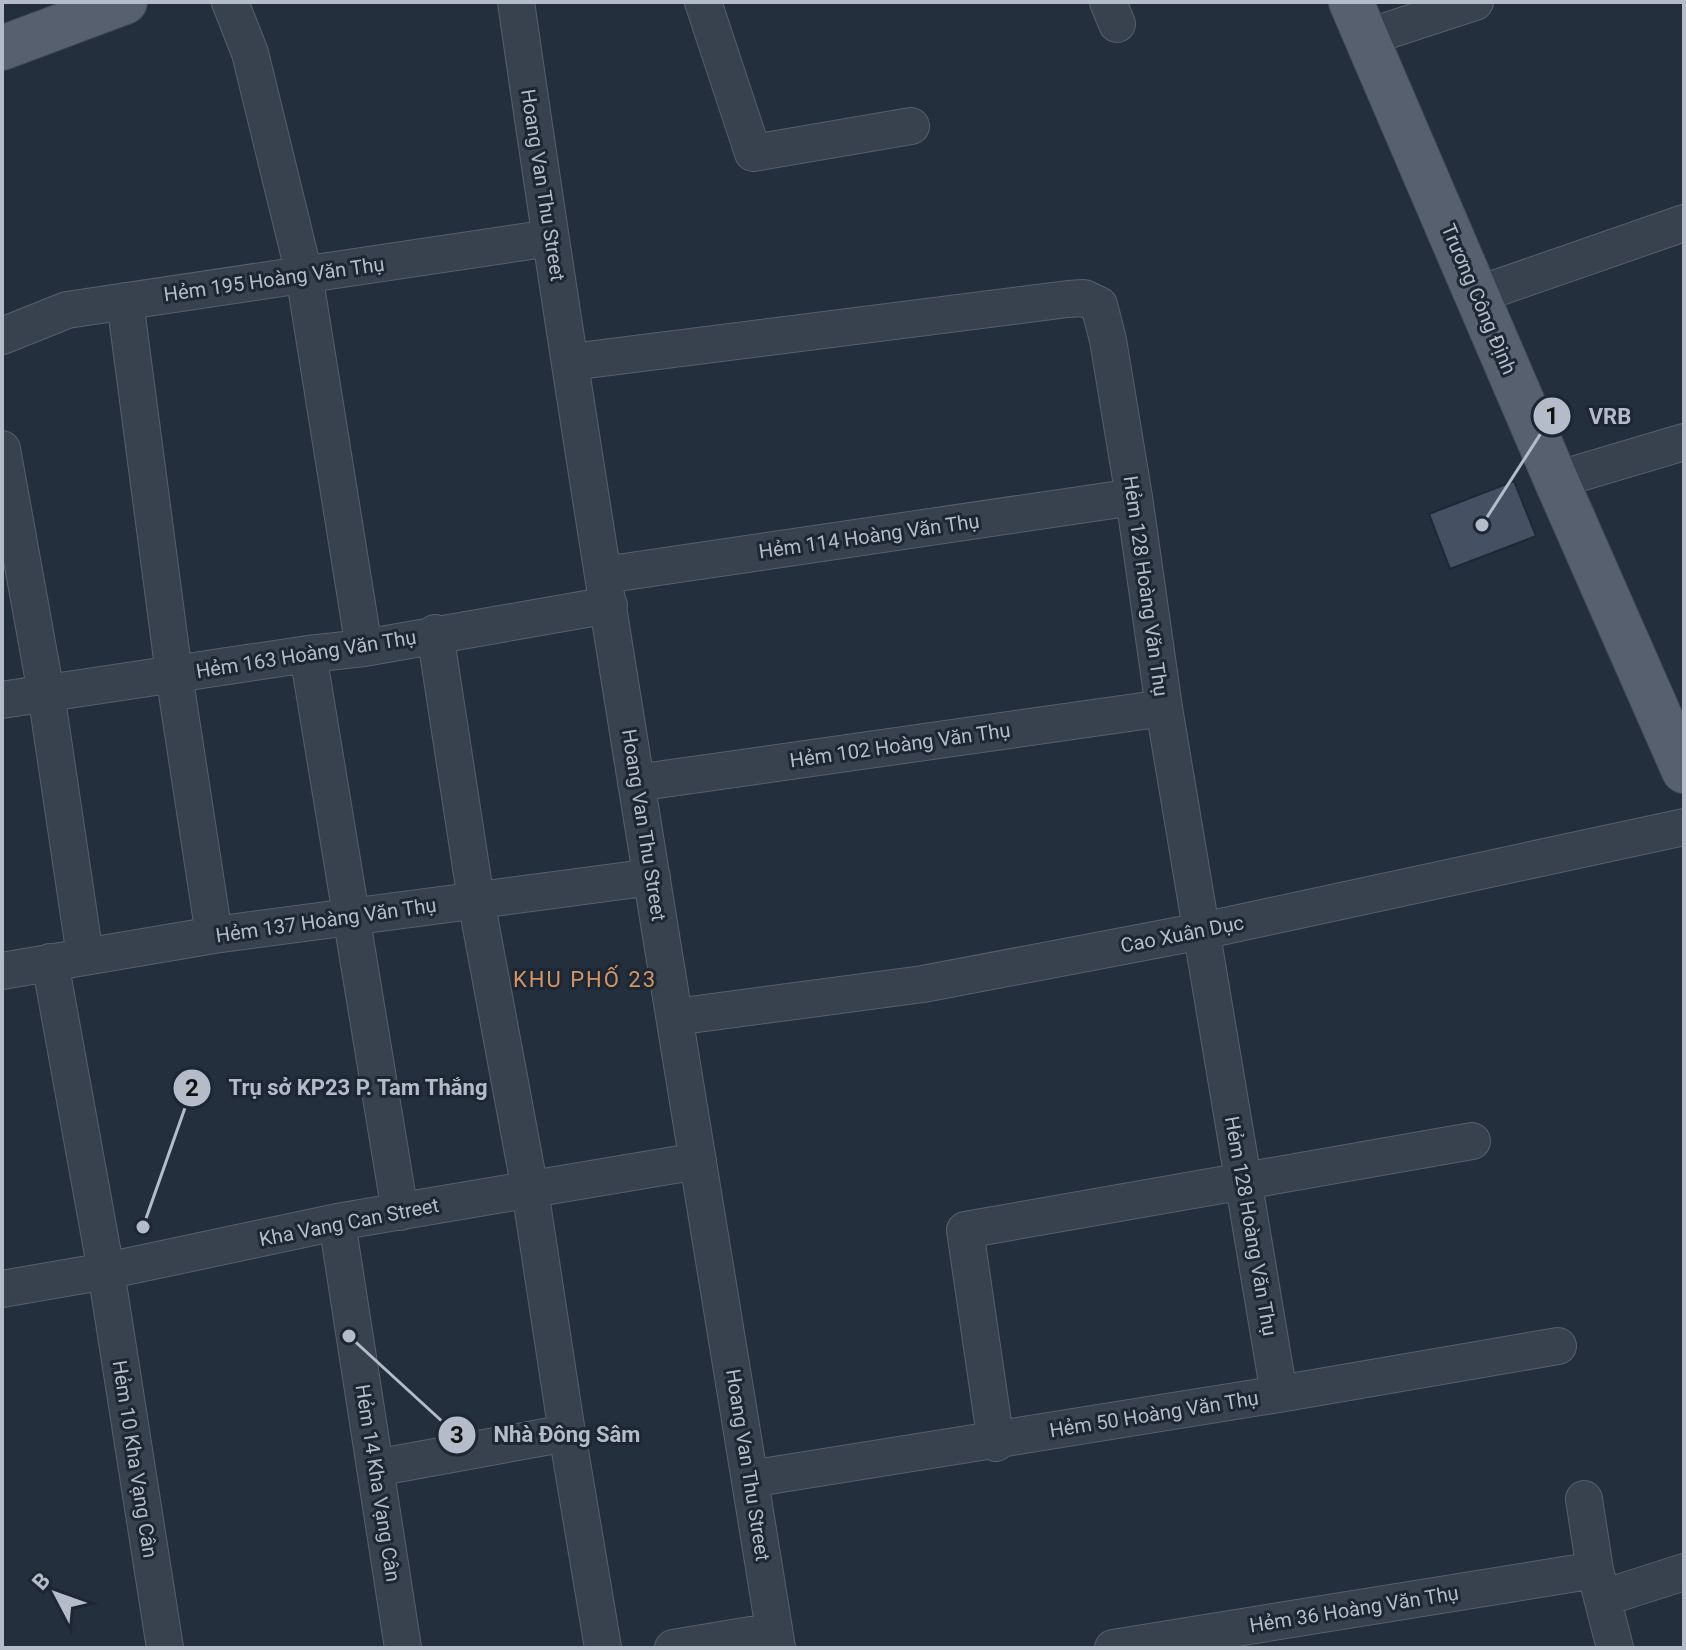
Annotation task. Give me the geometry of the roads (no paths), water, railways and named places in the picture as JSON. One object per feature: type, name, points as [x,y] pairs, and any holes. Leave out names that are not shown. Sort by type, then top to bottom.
[{"type":"main road","points":[[2,48],[125,2]]},
{"type":"main road","name":"Trương Công Định","points":[[1358,20],[1684,771]]},
{"type":"street","points":[[230,2],[250,53],[304,274],[364,648]]},
{"type":"street","name":"Hoang Van Thu Street","points":[[516,2],[636,783],[775,1640]]},
{"type":"street","points":[[703,2],[753,153],[911,126]]},
{"type":"street","points":[[1358,20],[1475,2]]},
{"type":"street","points":[[1477,295],[1684,223]]},
{"type":"street","name":"Hẻm 195 Hoàng Văn Thụ","points":[[2,336],[67,310],[550,238]]},
{"type":"street","name":"Hẻm 128 Hoàng Văn Thụ","points":[[571,362],[1084,298],[1099,305],[1108,340],[1134,497],[1164,708],[1279,1394]]},
{"type":"street","points":[[125,301],[174,674],[214,935]]},
{"type":"street","points":[[1556,480],[1684,442]]},
{"type":"street","points":[[2,449],[46,693],[85,956]]},
{"type":"street","name":"Hẻm 114 Hoàng Văn Thụ","points":[[606,590],[1134,497]]},
{"type":"street","name":"Hẻm 163 Hoàng Văn Thụ","points":[[2,700],[364,648],[606,590]]},
{"type":"street","points":[[435,633],[476,900],[530,1190],[603,1648]]},
{"type":"street","points":[[308,654],[400,1212]]},
{"type":"street","name":"Hẻm 102 Hoàng Văn Thụ","points":[[636,783],[1164,708]]},
{"type":"street","name":"Cao Xuân Dục","points":[[675,1017],[923,984],[1202,931],[1684,827]]},
{"type":"street","name":"Hẻm 137 Hoàng Văn Thụ","points":[[2,971],[214,935],[652,877]]},
{"type":"street","name":"Hẻm 10 Kha Vạng Cân","points":[[50,962],[106,1271],[165,1648]]},
{"type":"street","points":[[996,1443],[965,1230],[1472,1141]]},
{"type":"street","name":"Kha Vang Can Street","points":[[2,1289],[106,1271],[337,1222],[698,1161]]},
{"type":"street","name":"Hẻm 14 Kha Vạng Cân","points":[[337,1222],[403,1648]]},
{"type":"street","name":"Hẻm 50 Hoàng Văn Thụ","points":[[750,1479],[1558,1346]]},
{"type":"street","points":[[375,1468],[567,1433]]},
{"type":"street","points":[[1584,1499],[1599,1584],[1615,1648]]},
{"type":"street","name":"Hẻm 36 Hoàng Văn Thụ","points":[[1113,1648],[1684,1572]]},
{"type":"street","points":[[673,1648],[775,1640]]},
{"type":"place","name":"VRB","points":[[1482,525]]},
{"type":"place","name":"Trụ sở KP23 P. Tam Thắng","points":[[143,1227]]},
{"type":"place","name":"Nhà Đông Sâm","points":[[349,1336]]},
{"type":"district","name":"KHU PHỐ 23","points":[[585,979]]}]
